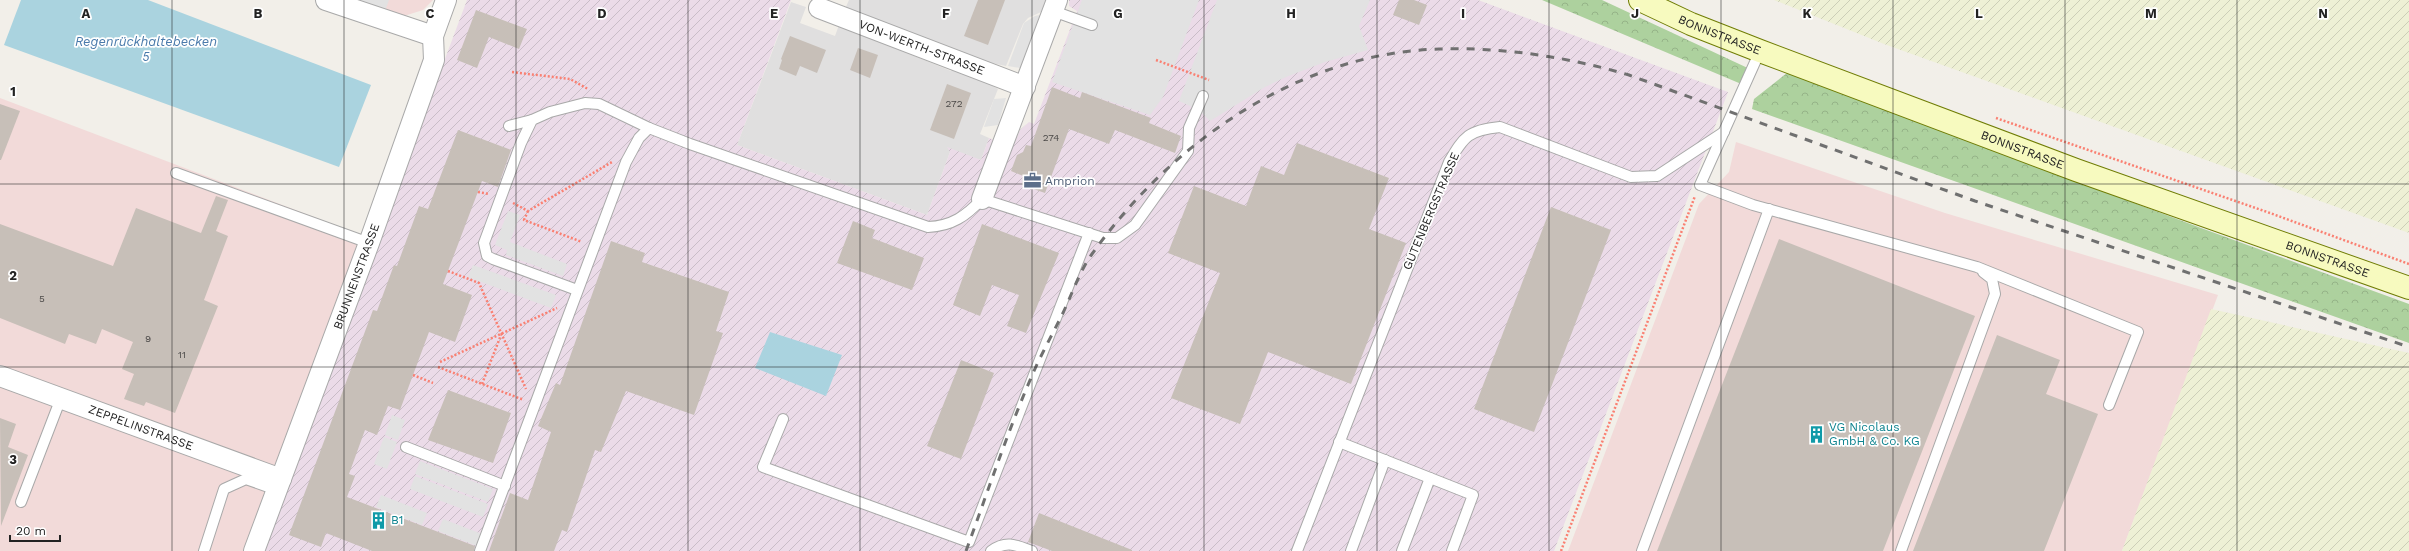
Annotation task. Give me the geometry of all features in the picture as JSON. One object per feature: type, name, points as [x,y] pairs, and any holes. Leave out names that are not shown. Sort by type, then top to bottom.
[{"type":"main road","name":"BONNSTRASSE","points":[[1640,0],[1691,24],[1760,52],[2076,170],[2409,288]]},
{"type":"street","points":[[326,0],[433,36]]},
{"type":"street","name":"BRUNNENSTRASSE","points":[[254,551],[369,244],[434,60],[433,36],[446,0]]},
{"type":"street","points":[[982,199],[1055,5]]},
{"type":"street","name":"VON-WERTH-STRASSE","points":[[819,8],[1025,87]]},
{"type":"street","name":"ZEPPELINSTRASSE","points":[[0,376],[61,398],[279,485]]},
{"type":"lane","points":[[1055,5],[1092,25]]},
{"type":"lane","points":[[1760,52],[1700,185],[1753,205],[1769,208],[1977,267],[2138,332],[2109,405]]},
{"type":"lane","points":[[509,126],[532,120],[550,112],[585,103],[599,104],[649,128],[928,227],[941,226],[967,215],[982,199],[1103,238],[1117,238],[1135,225],[1188,151],[1189,128],[1203,96]]},
{"type":"lane","points":[[532,120],[500,196],[484,243],[487,256],[577,290]]},
{"type":"lane","name":"GUTENBERGSTRASSE","points":[[1297,551],[1449,162],[1463,138],[1480,128],[1500,127],[1631,177],[1645,178],[1657,176],[1724,132]]},
{"type":"lane","points":[[480,551],[626,162],[639,138],[649,128]]},
{"type":"lane","points":[[176,172],[369,244]]},
{"type":"lane","points":[[1642,551],[1769,208]]},
{"type":"lane","points":[[783,419],[763,467],[969,542],[1089,233]]},
{"type":"lane","points":[[1901,551],[1995,294],[1992,279],[1977,267]]},
{"type":"lane","points":[[21,502],[61,398]]},
{"type":"lane","points":[[1339,442],[1473,495],[1452,551]]},
{"type":"lane","points":[[406,447],[505,486]]},
{"type":"lane","points":[[1350,551],[1385,460]]},
{"type":"lane","points":[[1402,551],[1430,478]]},
{"type":"lane","points":[[204,551],[224,489],[246,479],[279,485]]},
{"type":"lane","points":[[991,551],[1000,544],[1012,544],[1032,551]]},
{"type":"path","points":[[1156,60],[1209,80]]},
{"type":"path","points":[[512,72],[570,79],[590,90],[599,104]]},
{"type":"path","points":[[1992,116],[2270,213],[2409,264]]},
{"type":"path","points":[[594,246],[524,220],[528,211],[615,160],[626,162]]},
{"type":"path","points":[[1561,551],[1700,185]]},
{"type":"path","points":[[478,192],[500,196],[528,211]]},
{"type":"path","points":[[448,271],[479,283],[528,392]]},
{"type":"path","points":[[440,362],[574,300]]},
{"type":"path","points":[[482,384],[501,334]]},
{"type":"path","points":[[438,367],[535,404]]},
{"type":"path","points":[[413,375],[432,383]]},
{"type":"path","points":[[524,400],[526,396]]},
{"type":"shaded area","points":[[354,0],[433,0],[423,10],[404,16]]},
{"type":"shaded area","points":[[354,0],[389,0],[385,11]]},
{"type":"shaded area","points":[[467,0],[791,0],[737,145],[927,215],[950,152],[947,147],[981,160],[989,138],[1013,147],[1020,130],[1029,122],[1034,124],[1077,11],[1069,6],[1069,0],[1478,0],[1728,92],[1554,551],[261,551]]},
{"type":"shaded area","points":[[849,0],[1048,0],[1041,12],[1028,18],[1023,24],[1006,66],[982,61],[845,9]]},
{"type":"shaded area","points":[[1082,0],[1199,0],[1163,97],[1150,115],[1052,82]]},
{"type":"shaded area","points":[[1217,0],[1370,0],[1359,26],[1368,50],[1325,62],[1286,77],[1265,87],[1210,121],[1199,110],[1179,101]]},
{"type":"shaded area","points":[[791,2],[806,7],[800,23],[835,36],[839,25],[951,71],[953,68],[977,77],[998,89],[980,134],[989,138],[981,160],[950,152],[927,215],[737,145]]},
{"type":"shaded area","points":[[1040,15],[1020,68],[1008,66],[1024,23],[1035,16]]},
{"type":"shaded area","points":[[0,98],[364,236],[244,551],[0,551]]},
{"type":"shaded area","points":[[1006,98],[998,125],[984,127],[994,99]]},
{"type":"shaded area","points":[[1736,142],[1945,213],[2218,295],[2122,551],[1568,551],[1699,204],[1729,172]]},
{"type":"shaded area","points":[[508,211],[520,215],[510,242],[567,264],[563,276],[506,255],[507,250],[495,245]]},
{"type":"shaded area","points":[[473,265],[556,295],[551,308],[468,277]]},
{"type":"shaded area","points":[[392,415],[405,420],[398,440],[385,435]]},
{"type":"shaded area","points":[[384,437],[397,442],[387,469],[374,464]]},
{"type":"shaded area","points":[[420,461],[493,489],[488,502],[415,474]]},
{"type":"shaded area","points":[[415,476],[488,504],[483,517],[410,489]]},
{"type":"shaded area","points":[[381,495],[427,513],[422,525],[376,507]]},
{"type":"shaded area","points":[[443,519],[482,534],[477,546],[438,531]]},
{"type":"green space","points":[[1542,0],[1602,0],[1752,70],[1746,86]]},
{"type":"green space","points":[[1774,0],[2409,0],[2409,233],[1884,44]]},
{"type":"green space","points":[[1787,73],[2409,304],[2409,343],[1752,109],[1754,99]]},
{"type":"green space","points":[[2211,309],[2409,353],[2409,551],[2122,551]]},
{"type":"water","name":"Regenrückhaltebecken 5","points":[[21,0],[148,0],[371,85],[339,167],[4,45]]},
{"type":"water","points":[[770,332],[842,355],[826,396],[755,368]]},
{"type":"building","points":[[978,0],[1005,0],[988,45],[964,36]]},
{"type":"building","points":[[1399,0],[1414,0],[1427,5],[1419,25],[1393,15]]},
{"type":"building","points":[[476,10],[527,29],[519,49],[489,37],[477,68],[457,60]]},
{"type":"building","points":[[790,36],[826,50],[817,73],[800,66],[796,76],[779,69],[781,59]]},
{"type":"building","points":[[858,48],[878,55],[870,78],[850,70]]},
{"type":"building","points":[[947,84],[971,93],[954,139],[930,130]]},
{"type":"building","points":[[1052,87],[1080,98],[1082,92],[1151,118],[1149,123],[1181,136],[1175,153],[1115,130],[1109,144],[1069,129],[1045,193],[1022,185],[1023,176],[1011,171],[1017,155],[1023,152],[1026,145],[1031,146]]},
{"type":"building","points":[[0,104],[20,111],[1,160],[0,160]]},
{"type":"building","points":[[458,130],[511,150],[498,187],[482,181],[443,284],[472,295],[455,342],[429,332],[400,410],[388,406],[377,435],[365,430],[349,474],[355,476],[347,497],[475,546],[474,551],[372,551],[326,533],[321,547],[289,535],[373,310],[377,311],[394,265],[397,266],[419,206],[428,209]]},
{"type":"building","points":[[1297,143],[1389,178],[1369,229],[1406,243],[1351,384],[1268,352],[1240,424],[1171,398],[1220,273],[1168,253],[1194,186],[1246,206],[1261,166],[1284,175]]},
{"type":"building","points":[[216,196],[228,200],[216,231],[228,236],[204,300],[218,306],[175,413],[146,402],[144,406],[124,399],[134,374],[122,369],[133,342],[102,329],[96,344],[69,334],[65,344],[0,318],[0,224],[113,266],[136,208],[201,233]]},
{"type":"building","points":[[1551,207],[1611,230],[1534,432],[1474,409]]},
{"type":"building","points":[[853,221],[875,230],[872,238],[924,258],[912,290],[837,263]]},
{"type":"building","points":[[982,224],[1059,253],[1026,333],[1007,326],[1019,295],[992,285],[980,316],[953,305]]},
{"type":"building","name":"VG Nicolaus GmbH & Co. KG","points":[[1779,239],[1975,316],[1883,551],[1657,551]]},
{"type":"building","points":[[611,241],[645,253],[642,262],[729,292],[716,331],[723,333],[694,415],[626,391],[601,452],[595,450],[567,532],[562,530],[554,551],[489,551],[510,493],[528,500],[551,432],[538,426],[556,383],[560,385]]},
{"type":"building","points":[[1997,335],[2060,360],[2046,394],[2098,414],[2044,551],[1913,551]]},
{"type":"building","points":[[961,360],[994,373],[961,459],[927,446]]},
{"type":"building","points":[[448,390],[511,413],[493,463],[428,440]]},
{"type":"building","points":[[0,418],[16,424],[8,447],[28,455],[1,526]]},
{"type":"building","points":[[1039,513],[1132,551],[1052,551],[1028,542]]},
{"type":"railway","points":[[966,551],[1007,438],[1037,364],[1087,261],[1124,213],[1160,175],[1200,141],[1243,111],[1289,86],[1337,67],[1387,54],[1439,49],[1487,50],[1535,54],[1583,63],[1629,75],[1975,201],[2409,347]]},
{"type":"place","name":"Amprion","points":[[1032,181]]},
{"type":"place","name":"VG Nicolaus GmbH & Co. KG","points":[[1816,434]]},
{"type":"place","name":"B1","points":[[378,520]]}]
